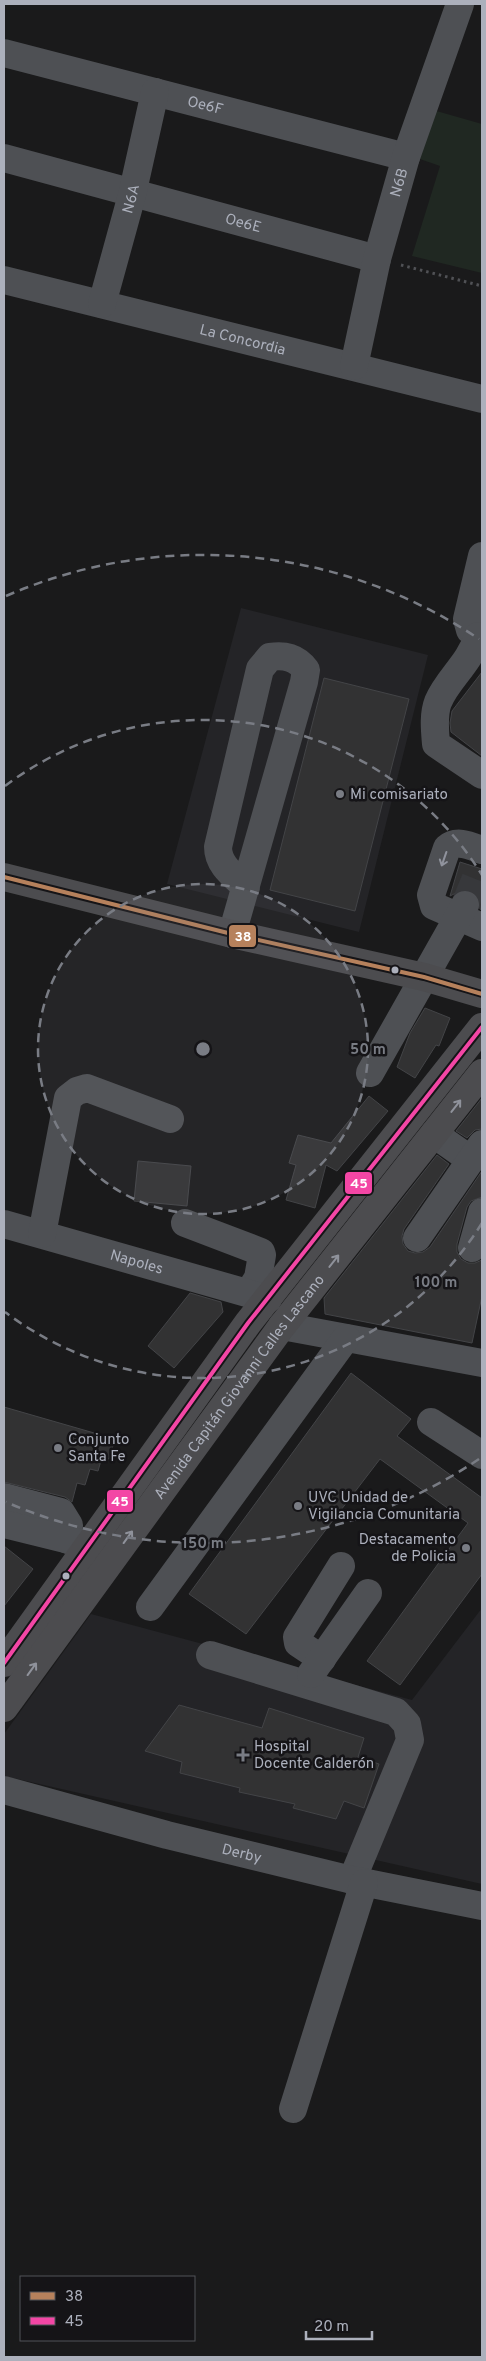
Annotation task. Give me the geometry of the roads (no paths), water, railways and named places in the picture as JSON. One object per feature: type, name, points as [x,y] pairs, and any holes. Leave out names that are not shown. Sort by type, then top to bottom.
[{"type":"main road","points":[[4,877],[232,934],[424,977],[482,994]]},
{"type":"main road","name":"Avenida Capitán Giovanni Calles Lascano","points":[[4,1663],[79,1542],[248,1323],[258,1296],[482,1027]]},
{"type":"main road","name":"Avenida Capitán Giovanni Calles Lascano","points":[[4,1708],[282,1326],[482,1073]]},
{"type":"street","name":"N6B","points":[[354,366],[378,259],[406,157],[460,4]]},
{"type":"street","name":"Oe6F","points":[[4,53],[406,157]]},
{"type":"street","name":"N6A","points":[[102,304],[132,195],[155,92]]},
{"type":"street","name":"Oe6E","points":[[4,158],[132,195],[378,259]]},
{"type":"street","name":"La Concordia","points":[[4,280],[482,399]]},
{"type":"street","points":[[482,556],[467,619],[470,630],[480,636],[462,669],[443,692],[437,704],[434,726],[436,744],[482,775]]},
{"type":"street","points":[[232,934],[246,887],[304,682],[306,670],[301,664],[282,655],[270,657],[260,669],[218,847],[218,855],[224,867],[246,887]]},
{"type":"street","points":[[370,1073],[424,977],[469,916],[434,906],[432,903],[432,895],[447,848],[452,844],[460,843],[481,860]]},
{"type":"street","points":[[42,1234],[68,1098],[77,1091],[87,1088],[170,1119]]},
{"type":"street","points":[[417,1238],[477,1152],[434,1134]]},
{"type":"street","points":[[453,1186],[482,1202]]},
{"type":"street","points":[[472,1248],[482,1212]]},
{"type":"street","points":[[185,1223],[261,1252],[258,1296]]},
{"type":"street","name":"Napoles","points":[[4,1224],[258,1296]]},
{"type":"street","points":[[282,1326],[482,1363]]},
{"type":"street","points":[[150,1607],[346,1338]]},
{"type":"street","points":[[431,1422],[482,1455]]},
{"type":"street","points":[[4,1497],[61,1512],[79,1542]]},
{"type":"street","points":[[4,1524],[79,1542]]},
{"type":"street","points":[[322,1659],[298,1643],[297,1637],[341,1566]]},
{"type":"street","points":[[306,1684],[368,1593]]},
{"type":"street","points":[[210,1655],[396,1712],[407,1724],[410,1740],[358,1881],[293,2109]]},
{"type":"street","name":"Derby","points":[[4,1790],[167,1835],[358,1881],[477,1900]]},
{"type":"tunnel","points":[[465,905],[480,868]]},
{"type":"place","name":"Mi comisariato","points":[[340,794]]},
{"type":"place","name":"Conjunto Santa Fe","points":[[58,1448]]},
{"type":"place","name":"UVC Unidad de Vigilancia Comunitaria","points":[[298,1506]]},
{"type":"place","name":"Destacamento de Policia","points":[[466,1548]]},
{"type":"place","name":"Hospital Docente Calderón","points":[[243,1755]]}]
